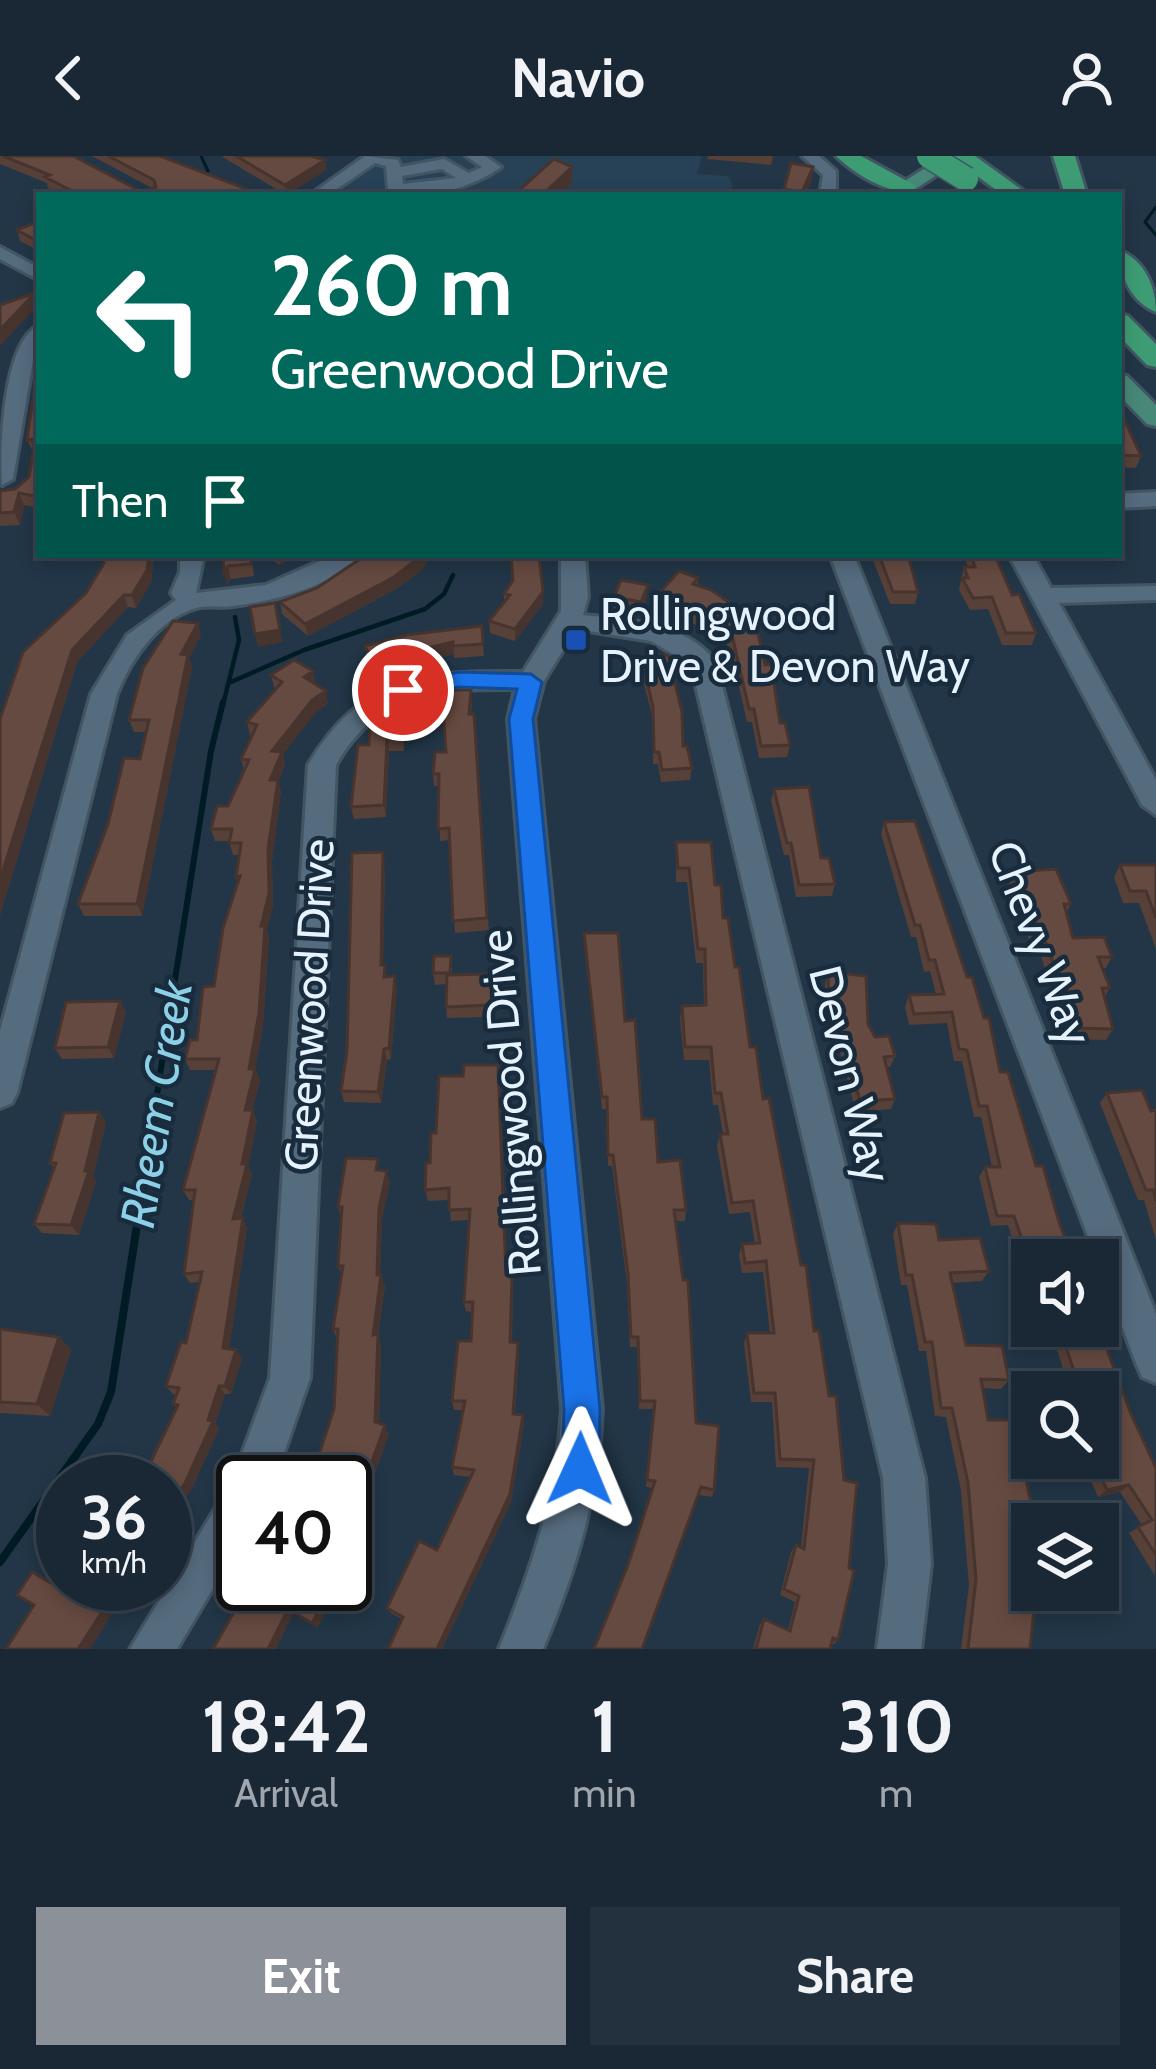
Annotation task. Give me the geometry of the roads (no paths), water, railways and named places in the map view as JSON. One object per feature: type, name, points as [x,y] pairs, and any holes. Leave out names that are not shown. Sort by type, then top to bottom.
[{"type":"highway","points":[[847,156],[909,190]]},
{"type":"highway","points":[[929,156],[966,165],[1013,192]]},
{"type":"highway","points":[[1064,156],[1075,192]]},
{"type":"highway","points":[[966,165],[986,192]]},
{"type":"highway","points":[[1122,261],[1156,304]]},
{"type":"highway","points":[[1122,287],[1156,323]]},
{"type":"highway","points":[[1122,323],[1156,359]]},
{"type":"highway","points":[[1122,358],[1156,389]]},
{"type":"main road","points":[[909,190],[966,165]]},
{"type":"main road","points":[[1122,384],[1156,419]]},
{"type":"street","points":[[379,192],[395,181],[474,156],[494,167],[442,187],[395,181]]},
{"type":"street","points":[[811,156],[831,174],[828,192]]},
{"type":"street","points":[[322,192],[374,157],[393,163],[395,181]]},
{"type":"street","points":[[338,164],[357,168]]},
{"type":"street","points":[[444,164],[469,179]]},
{"type":"street","points":[[0,253],[36,272]]},
{"type":"street","points":[[2,479],[23,351],[36,335]]},
{"type":"street","points":[[1122,500],[1156,499]]},
{"type":"street","points":[[0,1093],[104,694],[132,645],[180,602],[192,572],[192,558]]},
{"type":"street","points":[[180,602],[255,597],[322,574],[345,558]]},
{"type":"street","points":[[571,621],[579,596],[573,558]]},
{"type":"street","name":"Chevy Way","points":[[843,558],[1156,1363]]},
{"type":"street","points":[[1023,558],[1156,805]]},
{"type":"street","points":[[1044,596],[1156,593]]},
{"type":"street","name":"Rollingwood Drive","points":[[521,1649],[567,1536],[580,1469],[582,1409],[521,719],[531,682],[571,621]]},
{"type":"street","name":"Devon Way","points":[[571,621],[669,637],[690,647],[704,662],[904,1478],[912,1563],[910,1607],[899,1649]]},
{"type":"street","name":"Greenwood Drive","points":[[263,1455],[290,1378],[322,765],[334,738],[354,716],[403,690],[459,679],[531,682]]},
{"type":"street","points":[[152,1649],[216,1543]]},
{"type":"waterway","name":"Rheem Creek","points":[[201,156],[208,171]]},
{"type":"waterway","points":[[1156,207],[1145,222],[1156,235]]},
{"type":"waterway","points":[[231,682],[304,650],[425,609],[444,594],[453,575]]},
{"type":"waterway","name":"Rheem Creek","points":[[223,705],[239,640],[235,617]]},
{"type":"waterway","name":"Rheem Creek","points":[[154,1113],[211,751],[223,702]]},
{"type":"waterway","name":"Rheem Creek","points":[[0,1562],[98,1424],[111,1392],[155,1110]]},
{"type":"place","name":"Rollingwood Drive & Devon Way","points":[[576,640]]}]
